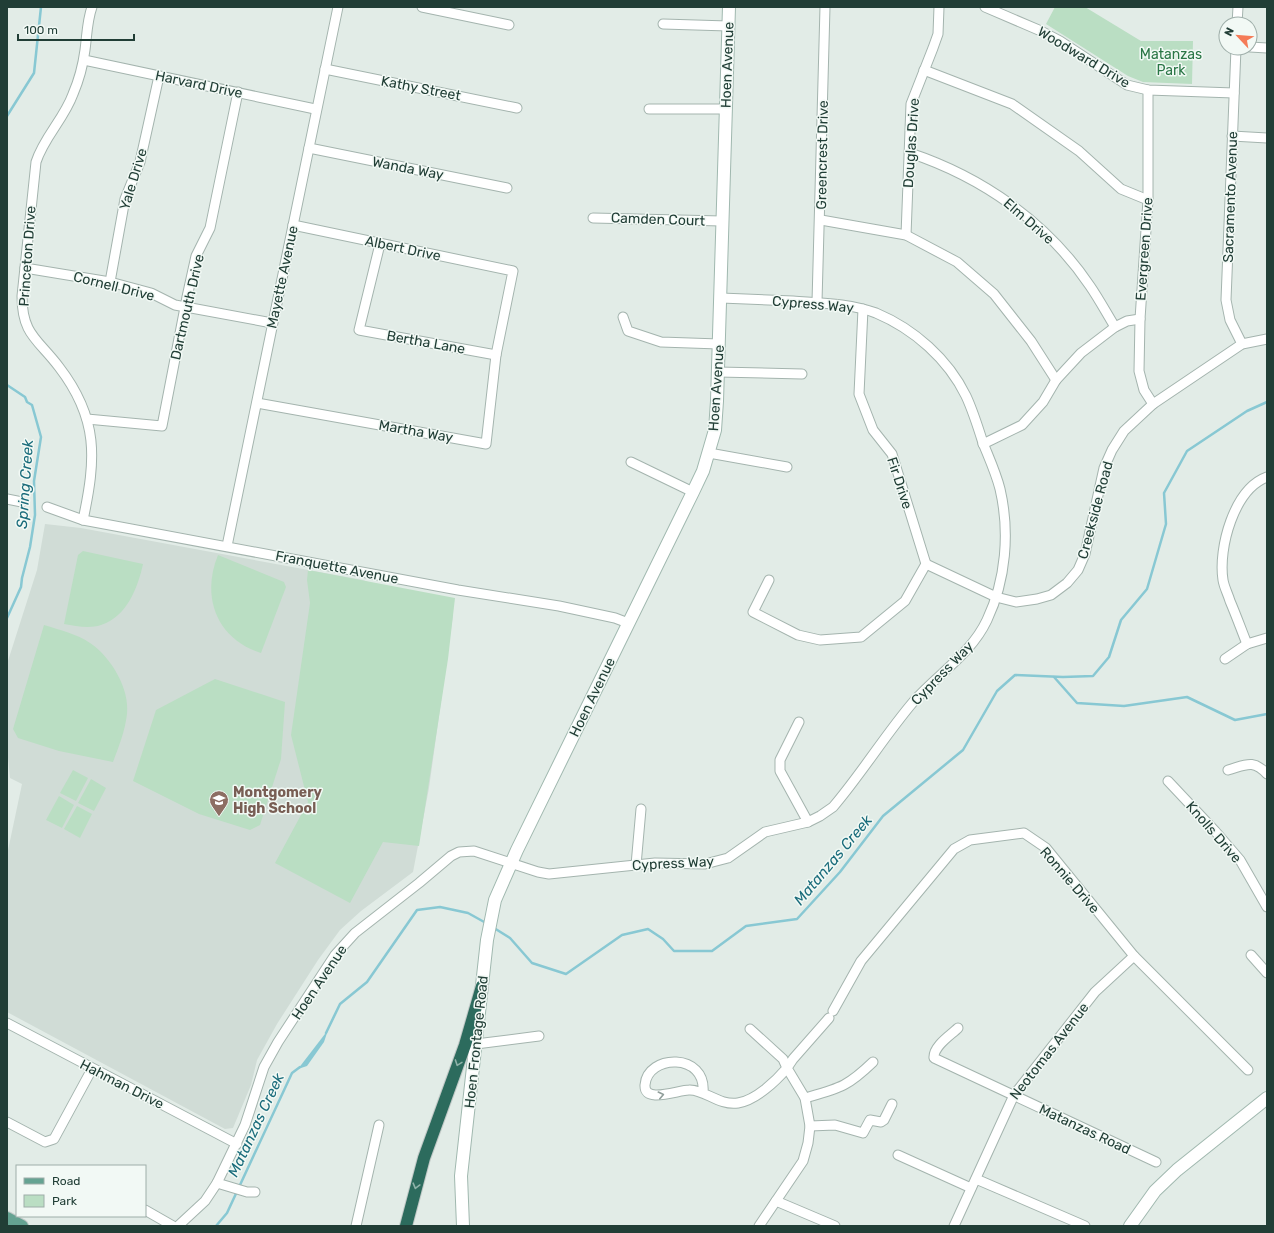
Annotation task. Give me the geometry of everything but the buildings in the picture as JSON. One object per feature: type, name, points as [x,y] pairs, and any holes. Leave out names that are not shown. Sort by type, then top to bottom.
[{"type":"highway","points":[[406,1226],[424,1158],[462,1053],[482,986]]},
{"type":"main road","points":[[7,1218],[22,1226]]},
{"type":"street","name":"Princeton Drive","points":[[82,520],[92,466],[92,445],[87,419],[73,386],[50,356],[31,335],[22,307],[36,162],[41,149],[69,103],[84,60],[88,22],[92,7]]},
{"type":"street","name":"Mayette Avenue","points":[[226,546],[309,148],[315,108],[338,7]]},
{"type":"street","points":[[422,7],[509,25]]},
{"type":"street","name":"Hoen Avenue","points":[[178,1226],[205,1201],[217,1184],[249,1116],[266,1062],[324,971],[349,938],[455,854],[463,851],[474,851],[512,863],[693,492],[709,453],[715,430],[721,298],[729,7]]},
{"type":"street","name":"Greencrest Drive","points":[[817,302],[821,220],[825,7]]},
{"type":"street","name":"Douglas Drive","points":[[906,235],[911,104],[938,34],[939,7]]},
{"type":"street","name":"Woodward Drive","points":[[985,7],[1060,41],[1127,85],[1148,90],[1234,92]]},
{"type":"street","points":[[663,24],[728,26]]},
{"type":"street","name":"Sacramento Avenue","points":[[1236,56],[1226,300],[1230,320],[1242,344]]},
{"type":"street","name":"Harvard Drive","points":[[84,60],[315,108]]},
{"type":"street","name":"Kathy Street","points":[[325,69],[517,108]]},
{"type":"street","points":[[924,70],[1012,104],[1079,151],[1121,189],[1148,200]]},
{"type":"street","name":"Yale Drive","points":[[110,282],[125,199],[140,162],[159,76]]},
{"type":"street","name":"Evergreen Drive","points":[[1148,90],[1148,200],[1140,319],[1139,371],[1144,390],[1153,404]]},
{"type":"street","name":"Dartmouth Drive","points":[[87,419],[162,426],[196,256],[210,228],[238,92]]},
{"type":"street","points":[[649,109],[726,109]]},
{"type":"street","points":[[1232,136],[1267,138]]},
{"type":"street","name":"Wanda Way","points":[[309,148],[507,188]]},
{"type":"street","name":"Elm Drive","points":[[910,153],[935,162],[965,176],[996,193],[1019,210],[1060,248],[1089,285],[1115,327]]},
{"type":"street","name":"Camden Court","points":[[593,218],[722,221]]},
{"type":"street","points":[[821,220],[906,235],[957,262],[994,294],[1031,341],[1056,380]]},
{"type":"street","name":"Albert Drive","points":[[293,225],[513,271],[496,355]]},
{"type":"street","name":"Bertha Lane","points":[[380,244],[359,330],[496,355]]},
{"type":"street","name":"Cornell Drive","points":[[25,268],[110,282],[151,293],[174,305],[272,323]]},
{"type":"street","name":"Cypress Way","points":[[512,863],[538,872],[549,874],[636,865],[713,863],[734,855],[765,832],[808,822],[820,816],[833,807],[915,700],[967,650],[985,624],[996,597],[1004,558],[1004,517],[999,488],[967,399],[956,379],[942,361],[923,342],[905,328],[863,309],[817,302],[721,298]]},
{"type":"street","name":"Fir Drive","points":[[863,309],[859,394],[873,430],[892,454],[926,564]]},
{"type":"street","points":[[623,317],[628,331],[661,342],[719,344]]},
{"type":"street","points":[[984,444],[1022,425],[1043,402],[1056,380],[1081,353],[1115,327],[1127,321],[1140,319]]},
{"type":"street","name":"Creekside Road","points":[[926,564],[996,597],[1016,602],[1051,595],[1066,583],[1078,570],[1085,554],[1104,468],[1112,450],[1124,430],[1153,404],[1242,344],[1267,339]]},
{"type":"street","name":"Martha Way","points":[[257,403],[486,444],[496,355]]},
{"type":"street","points":[[718,372],[802,374]]},
{"type":"street","points":[[709,453],[788,467]]},
{"type":"street","points":[[631,462],[693,492]]},
{"type":"street","points":[[1247,644],[1223,581],[1222,553],[1236,507],[1249,489],[1261,479],[1267,477]]},
{"type":"street","points":[[7,499],[22,502]]},
{"type":"street","name":"Franquette Avenue","points":[[47,507],[82,520],[450,588],[559,606],[615,618],[628,624]]},
{"type":"street","points":[[769,580],[754,612],[798,635],[820,640],[862,637],[905,601],[926,564]]},
{"type":"street","points":[[1225,659],[1247,644],[1267,638]]},
{"type":"street","points":[[799,722],[780,760],[780,771],[808,822]]},
{"type":"street","points":[[1228,770],[1251,764],[1259,766],[1267,774]]},
{"type":"street","name":"Knolls Drive","points":[[1168,781],[1240,860],[1266,904]]},
{"type":"street","points":[[636,865],[641,809]]},
{"type":"street","name":"Ronnie Drive","points":[[703,1093],[704,1084],[700,1073],[691,1066],[676,1062],[664,1062],[652,1072],[646,1080],[645,1090],[652,1096],[691,1089],[712,1098],[726,1102],[739,1103],[756,1095],[778,1079],[831,1014],[860,961],[954,849],[970,840],[1024,833],[1046,848],[1134,956],[1248,1070]]},
{"type":"street","name":"Hoen Frontage Road","points":[[463,1226],[461,1176],[487,940],[493,906],[500,887],[512,863]]},
{"type":"street","points":[[1251,955],[1267,973]]},
{"type":"street","name":"Neotomas Avenue","points":[[954,1226],[1014,1095],[1066,1032],[1095,992],[1134,956]]},
{"type":"street","name":"Hahman Drive","points":[[7,1023],[237,1144]]},
{"type":"street","name":"Matanzas Road","points":[[958,1028],[939,1046],[933,1054],[934,1058],[1156,1162]]},
{"type":"street","points":[[750,1029],[783,1059],[805,1098],[810,1126],[808,1143],[803,1161],[759,1226]]},
{"type":"street","points":[[476,1044],[539,1036]]},
{"type":"street","points":[[805,1098],[845,1086],[852,1082],[873,1062]]},
{"type":"street","points":[[7,1122],[45,1142],[54,1140],[92,1069]]},
{"type":"street","points":[[1130,1226],[1155,1192],[1177,1170],[1267,1098]]},
{"type":"street","points":[[810,1126],[835,1125],[863,1133],[870,1120],[881,1122],[884,1120],[892,1104]]},
{"type":"street","points":[[356,1226],[379,1125]]},
{"type":"street","points":[[898,1155],[971,1188]]},
{"type":"street","points":[[976,1179],[1085,1226]]},
{"type":"street","points":[[217,1184],[251,1192]]},
{"type":"street","points":[[776,1201],[835,1226]]},
{"type":"street","points":[[146,1211],[172,1226]]},
{"type":"shaded area","name":"Montgomery High School","points":[[45,524],[81,528],[363,580],[453,615],[429,788],[413,872],[361,911],[340,930],[318,960],[277,1024],[257,1060],[251,1085],[233,1128],[225,1129],[7,1012],[7,855],[22,784],[10,778],[7,747],[7,664],[37,570]]},
{"type":"green space","name":"Matanzas Park","points":[[1055,7],[1085,7],[1141,41],[1193,41],[1192,84],[1143,82],[1128,76],[1046,24]]},
{"type":"green space","points":[[83,551],[143,564],[138,582],[130,600],[124,608],[110,621],[92,627],[64,624],[78,555]]},
{"type":"green space","points":[[218,555],[284,582],[286,587],[261,653],[233,638],[223,627],[216,614],[212,600],[211,586],[213,570]]},
{"type":"green space","points":[[308,570],[455,598],[448,659],[419,846],[383,842],[350,903],[275,863],[308,802],[291,735],[310,603],[307,580]]},
{"type":"green space","points":[[44,625],[74,635],[90,643],[105,656],[118,674],[125,694],[127,714],[120,744],[113,762],[59,751],[18,738],[13,729]]},
{"type":"green space","points":[[215,679],[285,702],[281,759],[260,825],[250,830],[199,814],[133,781],[156,710]]},
{"type":"green space","points":[[73,770],[88,778],[76,801],[60,793]]},
{"type":"green space","points":[[91,779],[106,788],[94,811],[78,803]]},
{"type":"green space","points":[[59,796],[74,805],[62,828],[46,820]]},
{"type":"green space","points":[[77,806],[92,814],[80,838],[64,829]]},
{"type":"water","points":[[328,1030],[324,1042],[307,1066],[298,1069]]},
{"type":"waterway","name":"Spring Creek","points":[[7,116],[34,73],[41,7]]},
{"type":"waterway","name":"Spring Creek","points":[[7,385],[25,397],[27,402],[32,405],[41,437],[34,481],[35,515],[30,547],[21,587],[7,618]]},
{"type":"waterway","name":"Matanzas Creek","points":[[494,928],[510,938],[532,963],[566,974],[622,935],[648,929],[663,939],[674,951],[712,951],[746,926],[797,919],[840,872],[883,816],[963,750],[997,691],[1015,675],[1063,677],[1093,676],[1109,657],[1121,620],[1147,589],[1166,524],[1164,493],[1187,451],[1247,411],[1267,402]]},
{"type":"waterway","points":[[1054,677],[1077,703],[1124,706],[1187,697],[1235,720],[1267,714]]},
{"type":"waterway","name":"Matanzas Creek","points":[[326,1033],[340,1004],[367,982],[417,910],[440,907],[468,913],[486,923]]},
{"type":"waterway","name":"Matanzas Creek","points":[[216,1226],[227,1213],[292,1073],[300,1067]]},
{"type":"place","name":"Montgomery High School","points":[[219,817]]}]
